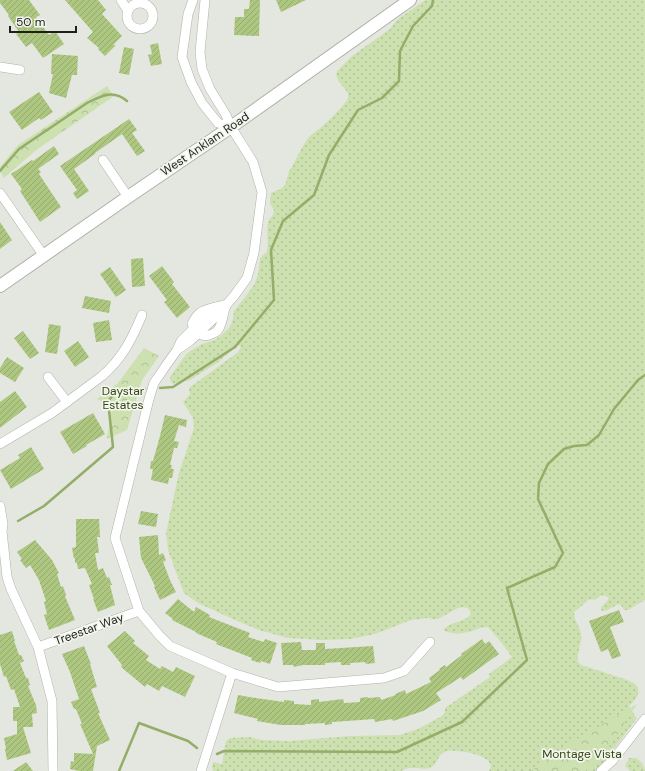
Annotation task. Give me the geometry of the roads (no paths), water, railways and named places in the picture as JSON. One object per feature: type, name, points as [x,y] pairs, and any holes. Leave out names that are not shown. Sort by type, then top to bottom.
[{"type":"main road","name":"West Anklam Road","points":[[0,286],[128,196],[231,128],[410,0]]},
{"type":"street","points":[[121,0],[128,11]]},
{"type":"street","points":[[193,0],[188,14],[182,57],[191,82],[202,103],[218,123],[231,128]]},
{"type":"street","points":[[205,0],[200,52],[202,69],[210,89],[226,115],[231,128],[253,162],[262,192],[254,253],[247,278],[234,296],[196,331],[184,346],[177,350],[154,383],[149,399],[115,538],[139,611],[170,646],[232,673],[278,687],[384,678],[404,670],[430,642]]},
{"type":"street","points":[[0,67],[20,70]]},
{"type":"street","points":[[103,160],[128,196]]},
{"type":"street","points":[[0,193],[44,256]]},
{"type":"street","points":[[196,331],[192,324],[196,315],[203,310],[223,306]]},
{"type":"street","points":[[0,444],[52,413],[102,376],[117,362],[128,344],[142,315]]},
{"type":"street","points":[[48,377],[67,402]]},
{"type":"street","points":[[0,506],[3,524],[2,532],[7,578],[38,647],[52,701],[53,771]]},
{"type":"street","name":"Treestar Way","points":[[38,647],[139,611]]},
{"type":"street","points":[[201,771],[232,673]]},
{"type":"street","points":[[601,771],[613,760],[645,719]]},
{"type":"waterway","points":[[160,388],[173,387],[235,347],[274,300],[271,250],[283,221],[314,195],[329,155],[358,110],[382,98],[399,81],[400,51],[413,26],[432,6],[433,0]]},
{"type":"waterway","points":[[0,171],[19,149],[87,103],[107,95],[117,95],[127,101]]},
{"type":"waterway","points":[[217,754],[224,751],[397,752],[462,722],[527,660],[507,588],[555,567],[563,553],[538,499],[539,483],[548,464],[564,449],[574,446],[587,445],[599,435],[614,409],[638,380],[645,375]]},
{"type":"waterway","points":[[18,521],[44,506],[113,447],[108,401],[116,392],[145,389]]},
{"type":"waterway","points":[[119,771],[139,723],[188,741],[197,748]]},
{"type":"park label","name":"Daystar Estates","points":[[123,398]]},
{"type":"park label","name":"Montage Vista","points":[[582,754]]}]
